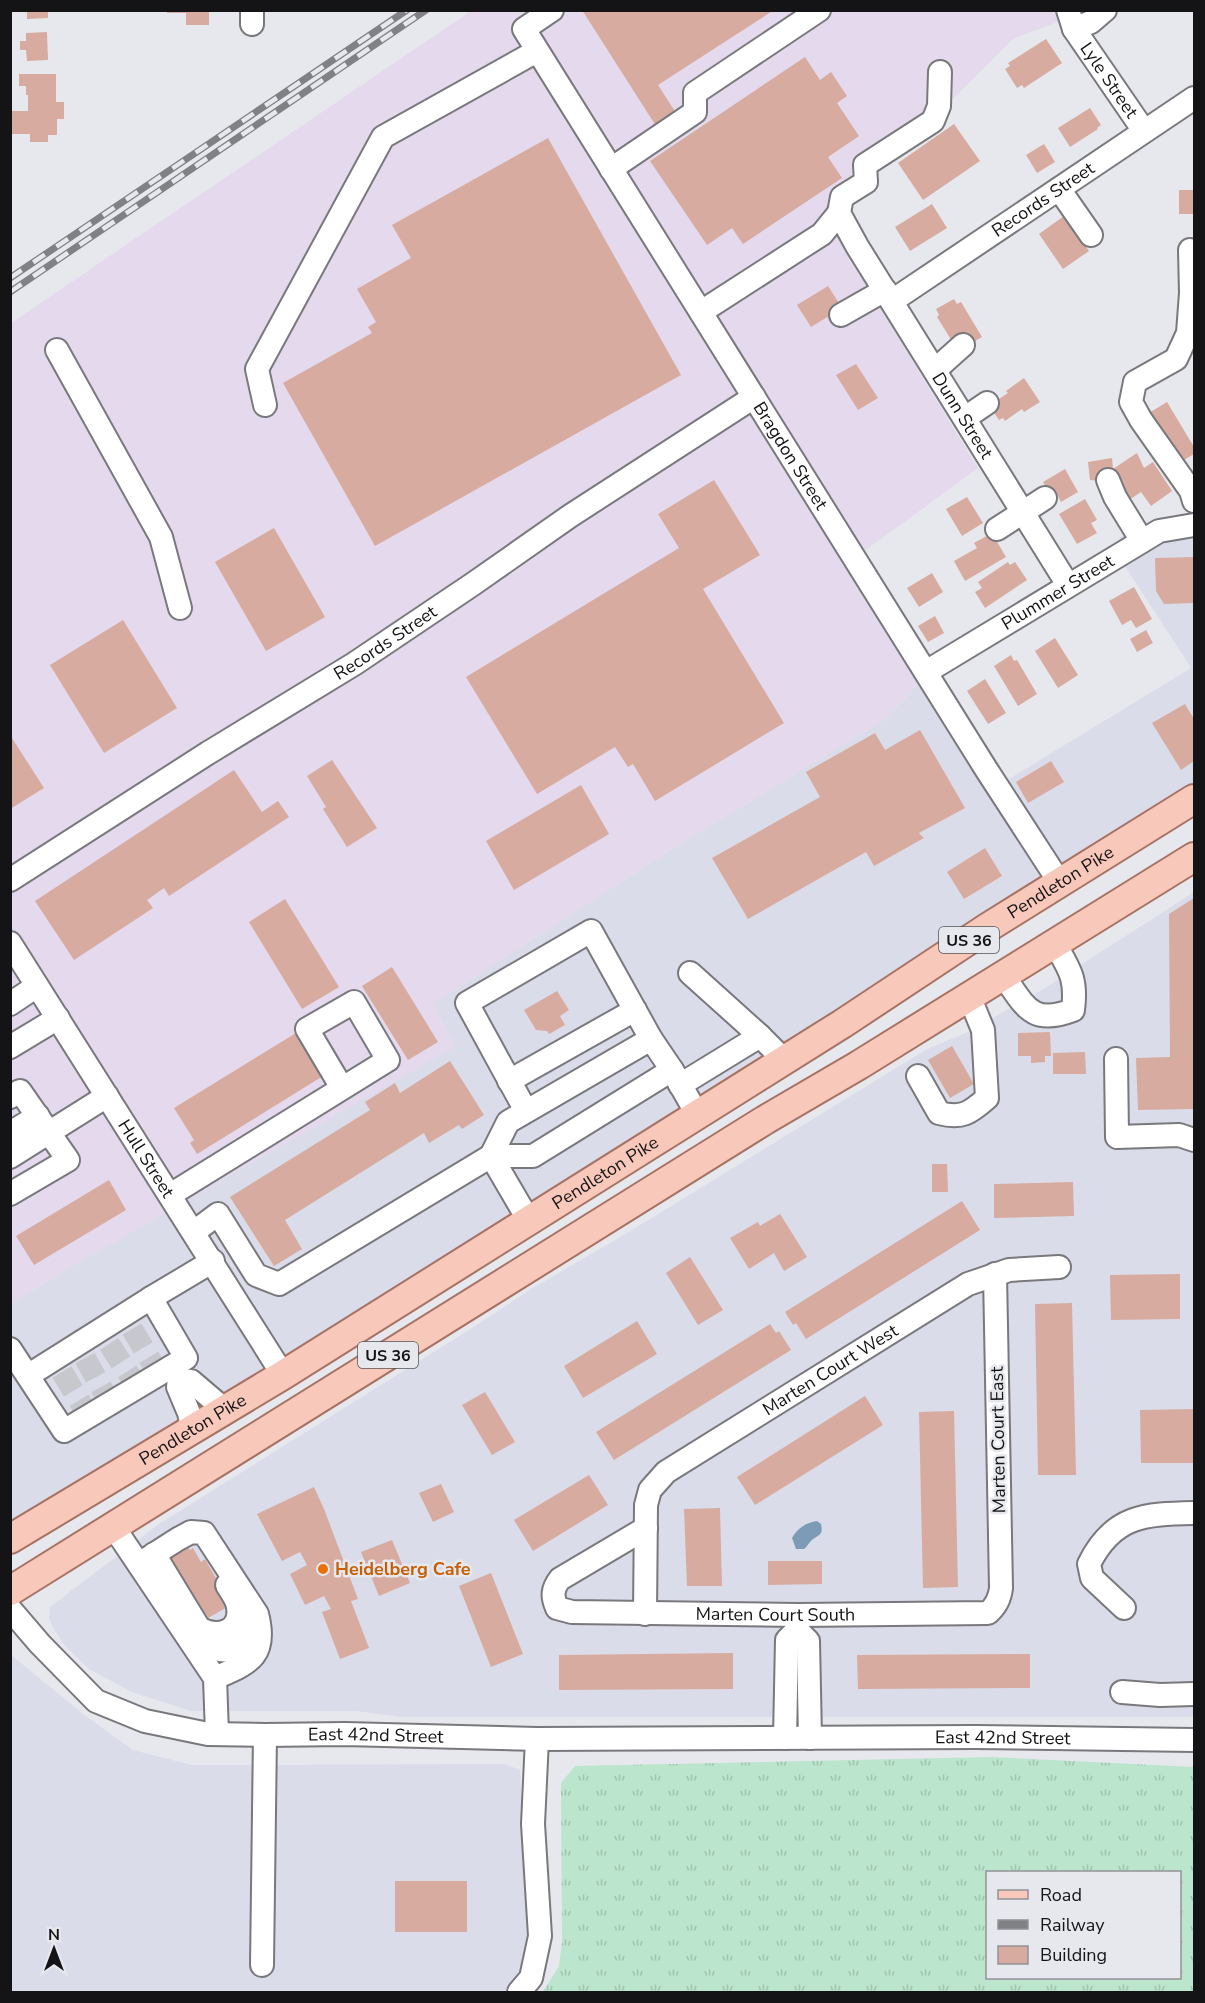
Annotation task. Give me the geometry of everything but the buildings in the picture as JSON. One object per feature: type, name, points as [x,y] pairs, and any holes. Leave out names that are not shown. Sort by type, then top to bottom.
[{"type":"main road","name":"Pendleton Pike","points":[[10,1539],[283,1375],[1194,799]]},
{"type":"main road","name":"US 36","points":[[10,1591],[765,1120],[1194,857]]},
{"type":"street","name":"Bragdon Street","points":[[552,10],[524,29],[1060,883]]},
{"type":"street","points":[[611,169],[695,112],[695,93],[819,10]]},
{"type":"street","points":[[1071,20],[1091,22],[1105,10]]},
{"type":"street","name":"Lyle Street","points":[[1071,20],[1144,131]]},
{"type":"street","points":[[265,405],[257,369],[383,137],[537,51]]},
{"type":"street","points":[[701,312],[822,234],[839,213],[842,198],[866,182],[865,165],[933,121],[939,106],[940,72]]},
{"type":"street","name":"Records Street","points":[[841,315],[888,296],[1059,189],[1194,98]]},
{"type":"street","points":[[1059,189],[1091,235]]},
{"type":"street","name":"Dunn Street","points":[[839,213],[857,246],[1068,585]]},
{"type":"street","points":[[1190,250],[1192,293],[1188,333],[1176,359],[1136,382],[1131,402],[1191,492],[1194,501]]},
{"type":"street","points":[[935,370],[963,345]]},
{"type":"street","points":[[57,350],[161,537],[180,608]]},
{"type":"street","name":"Records Street","points":[[10,880],[208,753],[354,664],[474,584],[570,516],[754,397]]},
{"type":"street","points":[[965,418],[987,403]]},
{"type":"street","points":[[1108,480],[1115,497],[1142,541]]},
{"type":"street","points":[[992,525],[1020,507],[1045,498]]},
{"type":"street","name":"Plummer Street","points":[[926,672],[1142,541],[1166,528],[1194,525]]},
{"type":"street","points":[[526,1111],[467,1003],[591,931],[651,1039],[697,1114]]},
{"type":"street","name":"Hull Street","points":[[10,943],[283,1375]]},
{"type":"street","points":[[1003,975],[1024,1005],[1039,1017],[1057,1017],[1073,1010],[1075,994],[1072,974],[1054,944]]},
{"type":"street","points":[[690,973],[784,1060]]},
{"type":"street","points":[[10,1004],[38,986]]},
{"type":"street","points":[[918,1076],[939,1113],[956,1117],[975,1109],[987,1098],[983,1030],[969,996]]},
{"type":"street","points":[[509,1081],[635,1010]]},
{"type":"street","points":[[10,1047],[58,1018]]},
{"type":"street","points":[[194,1232],[218,1214],[256,1275],[279,1284],[491,1156],[533,1156],[676,1077],[760,1036]]},
{"type":"street","points":[[491,1156],[508,1122],[651,1039]]},
{"type":"street","points":[[1116,1059],[1117,1137],[1179,1135],[1194,1140]]},
{"type":"street","points":[[170,1195],[342,1088]]},
{"type":"street","points":[[10,1133],[27,1112],[107,1096]]},
{"type":"street","points":[[10,1157],[27,1112]]},
{"type":"street","points":[[10,1194],[68,1161],[27,1112]]},
{"type":"street","points":[[491,1156],[529,1221]]},
{"type":"street","points":[[29,1375],[58,1366],[81,1352],[128,1322],[151,1298],[213,1261]]},
{"type":"street","name":"Marten Court West","points":[[645,1614],[646,1505],[649,1493],[666,1472],[968,1284],[995,1274],[1018,1269],[1059,1267]]},
{"type":"street","name":"Marten Court East","points":[[995,1274],[1001,1588],[996,1604]]},
{"type":"street","points":[[10,1349],[64,1431],[87,1413],[134,1383],[166,1372],[186,1358],[151,1298]]},
{"type":"street","points":[[166,1372],[191,1381],[225,1410]]},
{"type":"street","points":[[166,1372],[178,1387],[189,1413],[193,1431]]},
{"type":"street","points":[[1124,1608],[1092,1578],[1089,1564],[1096,1549],[1123,1524],[1143,1516],[1194,1513]]},
{"type":"street","points":[[113,1526],[147,1559],[199,1629],[210,1634],[219,1634],[229,1630],[236,1620],[238,1610],[236,1600],[198,1538],[191,1532]]},
{"type":"street","name":"Marten Court South","points":[[646,1528],[560,1579],[554,1590],[557,1608],[566,1611],[797,1623],[981,1613],[988,1612],[996,1604]]},
{"type":"street","points":[[147,1559],[191,1532],[204,1533],[257,1614],[261,1629],[259,1645],[248,1663],[215,1678]]},
{"type":"street","points":[[147,1559],[215,1678],[217,1734]]},
{"type":"street","name":"East 42nd Street","points":[[10,1609],[40,1644],[96,1701],[145,1721],[217,1734],[345,1734],[537,1739],[986,1737],[1194,1740]]},
{"type":"street","points":[[785,1738],[787,1640],[797,1623],[808,1641],[810,1738]]},
{"type":"street","points":[[1122,1692],[1160,1695],[1194,1694]]},
{"type":"street","points":[[262,1965],[265,1735]]},
{"type":"street","points":[[519,1992],[531,1978],[540,1936],[533,1824],[537,1739]]},
{"type":"shaded area","points":[[471,11],[1087,11],[1013,39],[844,207],[844,249],[978,468],[859,555],[931,671],[884,720],[675,847],[433,1004],[455,1047],[84,1259],[11,1304],[11,323]]},
{"type":"shaded area","points":[[1194,514],[1194,787],[284,1360],[11,1523],[11,1304],[84,1259],[455,1046],[433,1004],[675,847],[884,720],[931,671],[1004,782],[1191,668],[1123,563],[1119,538],[1154,519]]},
{"type":"shaded area","points":[[1194,892],[1194,1717],[401,1717],[356,1711],[191,1711],[132,1692],[89,1669],[65,1646],[55,1631],[49,1619],[50,1607],[159,1524],[531,1289],[627,1233],[927,1049],[968,1032],[1045,988]]},
{"type":"shaded area","points":[[10,1654],[83,1714],[133,1750],[192,1765],[504,1764],[520,1770],[528,1926],[520,1969],[506,1992],[11,1992]]},
{"type":"green space","points":[[991,1757],[1194,1767],[1194,1992],[543,1992],[559,1966],[562,1942],[561,1783],[575,1766]]},
{"type":"water","points":[[817,1521],[821,1524],[821,1533],[804,1549],[796,1549],[792,1538],[794,1534],[805,1525]]},
{"type":"tunnel","points":[[132,1329],[154,1366]]},
{"type":"tunnel","points":[[109,1344],[132,1379]]},
{"type":"tunnel","points":[[85,1358],[106,1396]]},
{"type":"tunnel","points":[[62,1372],[85,1410]]},
{"type":"railway","points":[[10,278],[407,10]]},
{"type":"railway","points":[[10,292],[426,10]]},
{"type":"place","name":"Heidelberg Cafe","points":[[323,1569]]}]
